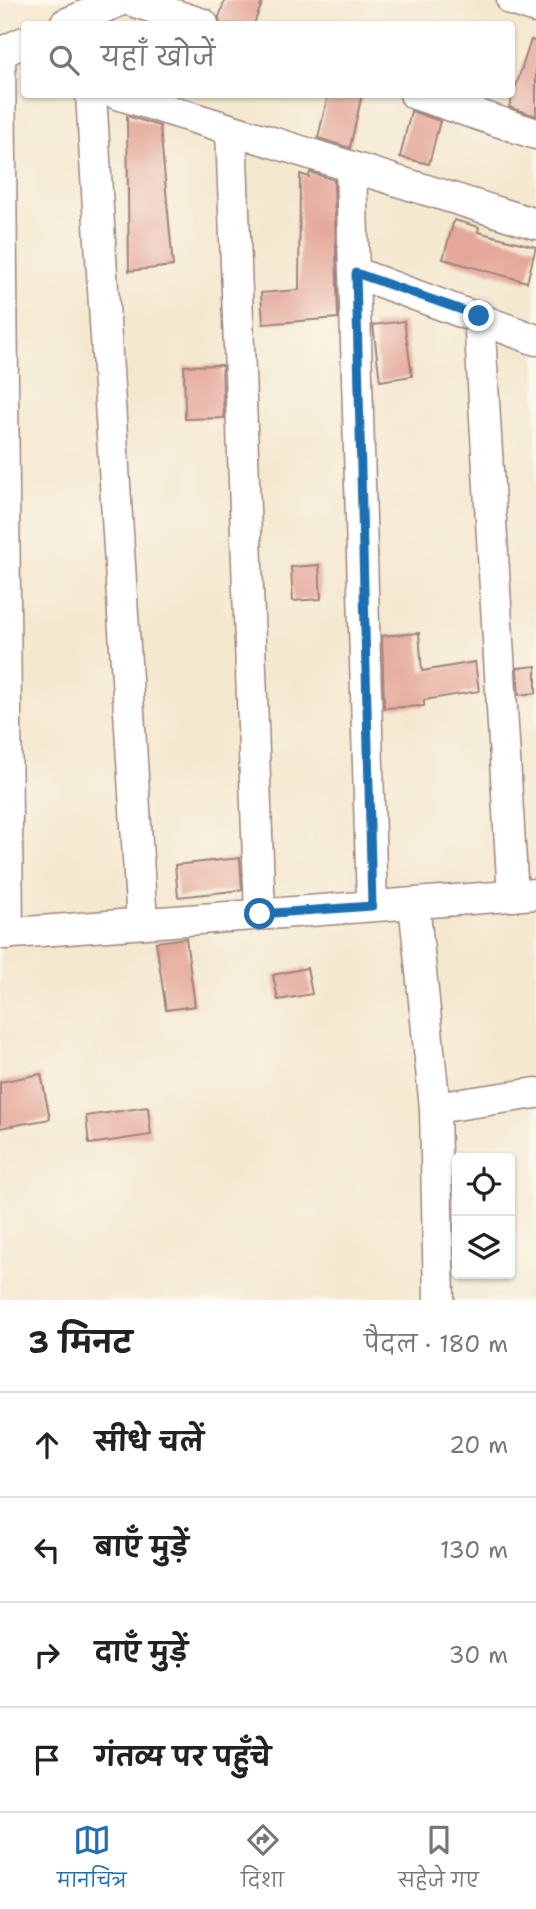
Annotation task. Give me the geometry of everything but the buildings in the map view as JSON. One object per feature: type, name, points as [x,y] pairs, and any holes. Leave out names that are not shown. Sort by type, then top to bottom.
[{"type":"street","points":[[72,21],[122,0]]},
{"type":"street","points":[[128,0],[194,21]]},
{"type":"street","points":[[512,0],[536,8]]},
{"type":"street","points":[[0,53],[21,43]]},
{"type":"street","points":[[0,53],[21,61]]},
{"type":"street","points":[[0,53],[4,934],[525,895],[479,316]]},
{"type":"street","points":[[91,98],[142,923]]},
{"type":"street","points":[[130,98],[536,224]]},
{"type":"street","points":[[427,98],[536,134]]},
{"type":"street","points":[[231,130],[260,914]]},
{"type":"street","points":[[351,167],[372,906]]},
{"type":"street","points":[[356,273],[479,316],[536,340]]},
{"type":"street","points":[[414,903],[435,1108],[439,1300]]},
{"type":"street","points":[[435,1108],[536,1093]]},
{"type":"route","points":[[260,914],[372,906],[356,273],[479,316]]}]
